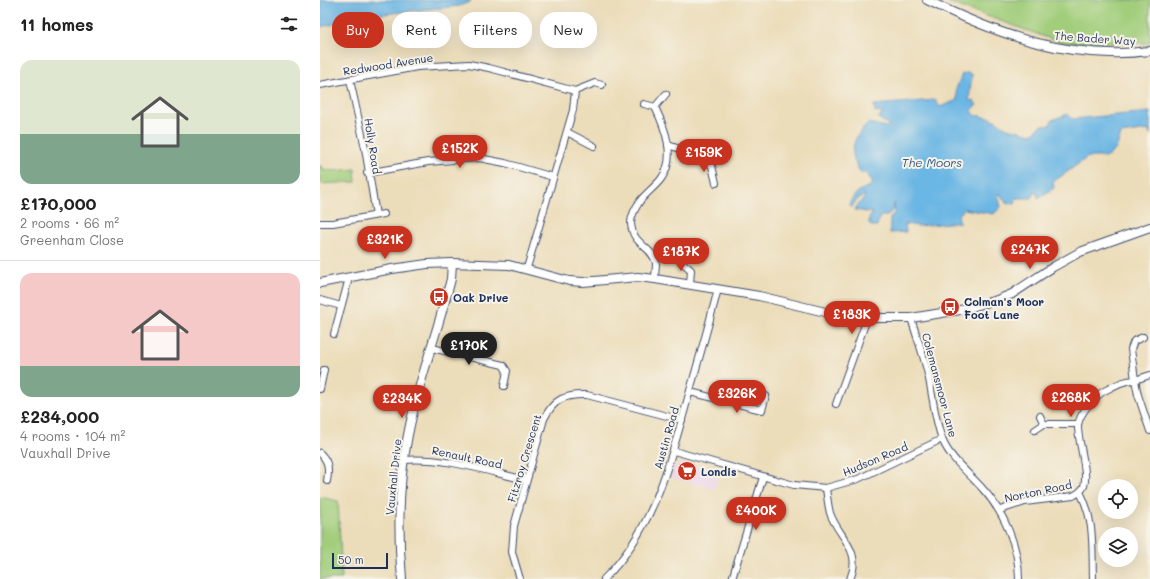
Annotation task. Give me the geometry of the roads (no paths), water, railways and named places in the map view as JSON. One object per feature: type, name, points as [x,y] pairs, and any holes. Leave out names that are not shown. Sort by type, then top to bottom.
[{"type":"street","name":"The Bader Way","points":[[928,0],[996,31],[1034,43],[1074,50],[1115,53],[1150,51]]},
{"type":"street","name":"Redwood Avenue","points":[[320,84],[350,80],[417,67],[469,64],[575,91]]},
{"type":"street","name":"Holly Road","points":[[350,80],[363,141],[367,173],[376,215]]},
{"type":"street","points":[[527,268],[573,110],[575,91],[595,83],[602,85]]},
{"type":"street","points":[[655,107],[666,94]]},
{"type":"street","points":[[644,104],[655,107],[663,124],[668,145],[669,163],[664,174],[635,208],[631,223],[635,240],[650,251],[656,263],[655,279]]},
{"type":"street","points":[[567,132],[579,136],[594,146]]},
{"type":"street","points":[[668,145],[704,157],[712,166],[716,184]]},
{"type":"street","points":[[704,157],[714,151]]},
{"type":"street","points":[[367,173],[428,162],[479,158],[553,177]]},
{"type":"street","points":[[320,223],[333,223],[384,214]]},
{"type":"street","points":[[320,283],[408,266],[452,263],[509,265],[527,268],[552,277],[569,281],[584,282],[638,277],[759,296],[819,312],[867,319],[911,318],[960,310],[997,300],[1012,294],[1053,267],[1080,252],[1150,227]]},
{"type":"street","points":[[663,246],[691,270],[690,284]]},
{"type":"street","name":"Vauxhall Drive","points":[[402,579],[399,524],[400,490],[404,460],[411,423],[451,279],[452,263]]},
{"type":"street","points":[[334,334],[349,278]]},
{"type":"street","name":"Austin Road","points":[[604,579],[614,569],[641,530],[656,502],[674,451],[718,289]]},
{"type":"street","points":[[320,300],[341,306]]},
{"type":"street","name":"Colemansmoor Lane","points":[[911,318],[929,377],[942,440],[954,459],[983,489],[1000,510],[1017,559],[1019,579]]},
{"type":"street","points":[[836,404],[867,319]]},
{"type":"street","points":[[1143,337],[1134,341],[1131,349],[1138,395],[1150,431]]},
{"type":"street","points":[[432,348],[503,365],[507,371],[504,386]]},
{"type":"street","points":[[320,389],[324,370]]},
{"type":"street","points":[[1035,430],[1044,424],[1078,424],[1088,404],[1100,393],[1128,380],[1135,380],[1150,375]]},
{"type":"street","points":[[690,392],[762,410],[766,396]]},
{"type":"street","name":"Fitzroy Crescent","points":[[520,579],[512,552],[514,526],[544,419],[550,408],[559,400],[570,394],[586,395],[682,420]]},
{"type":"street","points":[[1040,416],[1044,424]]},
{"type":"street","name":"Norton Road","points":[[1000,510],[1025,502],[1073,496],[1080,492],[1084,485],[1084,463],[1078,424]]},
{"type":"street","name":"Hudson Road","points":[[674,451],[794,485],[826,488],[858,480],[942,440]]},
{"type":"street","points":[[320,453],[326,459],[329,470],[327,481]]},
{"type":"street","name":"Renault Road","points":[[404,460],[425,458],[448,461],[526,480]]},
{"type":"street","points":[[732,579],[763,477]]},
{"type":"street","points":[[826,488],[830,514],[846,539],[854,558],[850,579]]},
{"type":"street","name":"Norton Road","points":[[1080,492],[1088,507],[1092,526],[1093,579]]},
{"type":"water","points":[[320,0],[471,0],[470,2],[459,6],[384,14],[384,12],[332,12],[332,25],[320,27]]},
{"type":"water","name":"The Moors","points":[[962,74],[972,74],[969,100],[974,101],[977,105],[972,109],[974,115],[991,118],[1007,128],[1032,134],[1042,125],[1049,126],[1052,120],[1068,114],[1071,119],[1150,112],[1150,135],[1148,130],[1121,134],[1116,149],[1107,157],[1088,157],[1053,182],[1054,188],[1038,198],[1037,193],[1034,193],[1032,198],[1016,198],[1015,203],[1007,204],[1000,194],[998,194],[1001,207],[994,214],[964,209],[958,216],[960,222],[918,226],[905,224],[906,232],[890,233],[890,218],[895,212],[894,203],[894,209],[887,216],[880,216],[877,226],[871,226],[869,224],[869,218],[873,213],[855,210],[865,194],[856,201],[851,208],[849,205],[860,190],[871,186],[873,182],[866,173],[861,173],[854,159],[853,146],[855,140],[869,123],[886,127],[889,125],[878,118],[883,113],[875,112],[874,105],[935,100],[940,107],[957,100],[956,89]]},
{"type":"place","name":"Oak Drive","points":[[439,297]]},
{"type":"place","name":"Colman's Moor Foot Lane","points":[[950,307]]},
{"type":"place","name":"Londis","points":[[687,471]]}]
